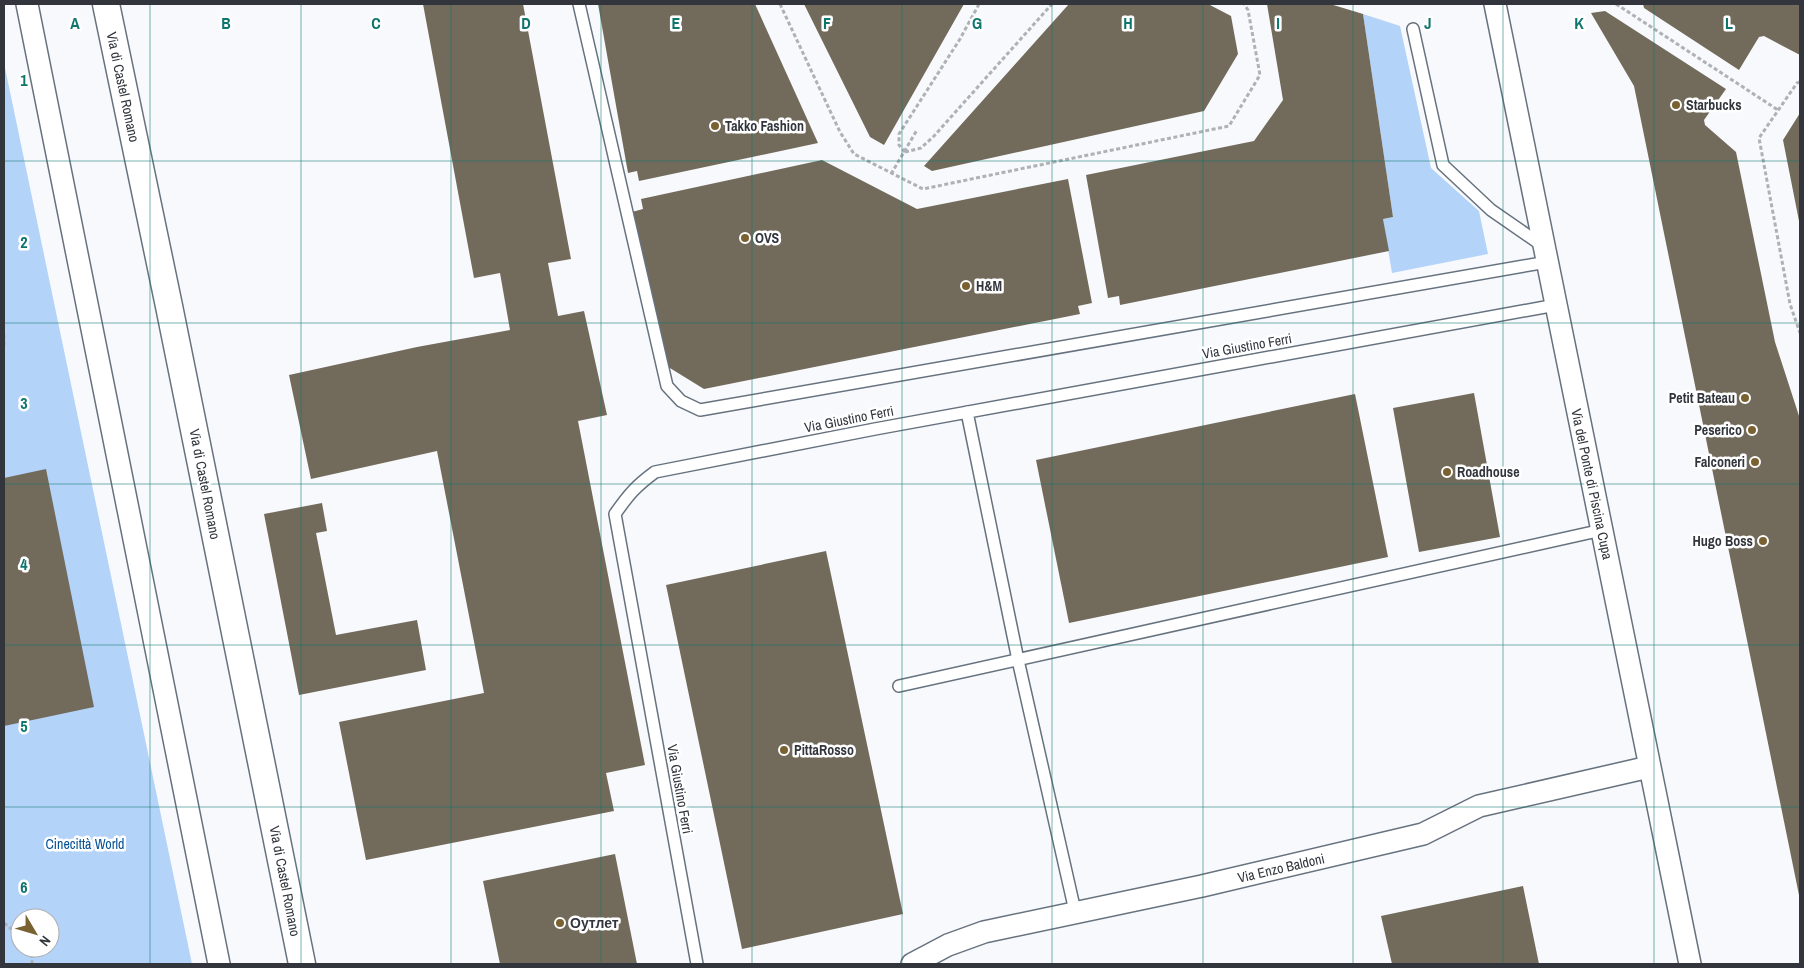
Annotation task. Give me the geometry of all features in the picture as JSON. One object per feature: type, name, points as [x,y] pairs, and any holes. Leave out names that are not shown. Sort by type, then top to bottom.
[{"type":"street","points":[[28,4],[85,304],[219,964]]},
{"type":"street","name":"Via di Castel Romano","points":[[106,4],[170,306],[302,964]]},
{"type":"street","name":"Via del Ponte di Piscina Cupa","points":[[1495,4],[1690,964]]},
{"type":"street","name":"Via Enzo Baldoni","points":[[912,964],[948,945],[984,932],[1075,911],[1202,886],[1423,834],[1480,806],[1649,768]]},
{"type":"lane","points":[[579,4],[667,386],[681,401],[700,410],[1545,254]]},
{"type":"lane","points":[[1413,29],[1443,165],[1491,210],[1545,254]]},
{"type":"lane","name":"Via Giustino Ferri","points":[[697,964],[616,514],[632,490],[655,472],[967,412],[1556,305]]},
{"type":"lane","points":[[967,412],[1018,660],[1075,911]]},
{"type":"lane","points":[[899,686],[1602,530]]},
{"type":"path","points":[[780,4],[840,132],[854,154],[923,190],[1229,126],[1260,75],[1248,10],[1244,4]]},
{"type":"path","points":[[905,152],[899,145],[899,134],[930,87],[979,4]]},
{"type":"path","points":[[905,152],[921,148],[934,136],[1052,4]]},
{"type":"path","points":[[1616,4],[1778,110]]},
{"type":"path","points":[[1800,82],[1797,83],[1759,138],[1790,304],[1800,333]]},
{"type":"path","points":[[891,174],[917,130]]},
{"type":"path","points":[[4,335],[4,346]]},
{"type":"green space","points":[[1363,14],[1400,26],[1431,168],[1479,211],[1488,254],[1392,273],[1383,219],[1393,217]]},
{"type":"green space","name":"Cinecittà World","points":[[4,63],[192,964],[4,964]]},
{"type":"building","points":[[423,4],[523,4],[571,259],[548,263],[558,316],[584,311],[607,415],[578,421],[645,765],[606,773],[614,811],[366,860],[339,722],[484,693],[437,451],[311,479],[289,375],[417,347],[510,330],[500,273],[474,278]]},
{"type":"building","points":[[598,4],[755,4],[818,143],[639,181],[637,171],[628,173]]},
{"type":"building","points":[[804,4],[964,4],[884,145],[870,137]]},
{"type":"building","points":[[1069,4],[1208,4],[1231,16],[1238,54],[1204,111],[932,171],[924,166]]},
{"type":"building","points":[[1267,4],[1330,4],[1363,14],[1393,217],[1383,219],[1389,251],[1120,305],[1119,296],[1108,298],[1086,175],[1254,141],[1283,100]]},
{"type":"building","points":[[1643,4],[1800,4],[1800,55],[1764,36],[1759,37],[1739,70],[1644,8]]},
{"type":"building","points":[[1605,11],[1726,89],[1704,120],[1705,125],[1736,152],[1775,342],[1800,419],[1800,900],[1634,86],[1591,13]]},
{"type":"building","points":[[1800,113],[1800,221],[1799,221],[1783,140]]},
{"type":"building","points":[[822,160],[917,209],[1068,179],[1092,303],[1078,306],[1080,314],[704,389],[665,365],[632,212],[643,209],[641,199]]},
{"type":"building","name":"Roadhouse","points":[[1474,393],[1500,537],[1419,552],[1393,408]]},
{"type":"building","points":[[1355,394],[1388,557],[1069,623],[1036,460]]},
{"type":"building","points":[[46,469],[94,707],[4,726],[4,478]]},
{"type":"building","points":[[322,503],[327,531],[316,533],[336,635],[417,620],[426,670],[299,695],[264,514]]},
{"type":"building","name":"PittaRosso","points":[[826,551],[903,914],[742,949],[666,585]]},
{"type":"building","name":"Оутлет","points":[[615,854],[637,964],[500,964],[483,881]]},
{"type":"building","points":[[1523,886],[1539,964],[1392,964],[1381,916]]},
{"type":"place","name":"Starbucks","points":[[1676,105]]},
{"type":"place","name":"Takko Fashion","points":[[715,126]]},
{"type":"place","name":"OVS","points":[[745,238]]},
{"type":"place","name":"H&M","points":[[966,286]]},
{"type":"place","name":"Petit Bateau","points":[[1745,398]]},
{"type":"place","name":"Peserico","points":[[1752,430]]},
{"type":"place","name":"Falconeri","points":[[1755,462]]},
{"type":"place","name":"Roadhouse","points":[[1447,472]]},
{"type":"place","name":"Hugo Boss","points":[[1763,541]]},
{"type":"place","name":"PittaRosso","points":[[784,750]]},
{"type":"place","name":"Оутлет","points":[[560,923]]}]
